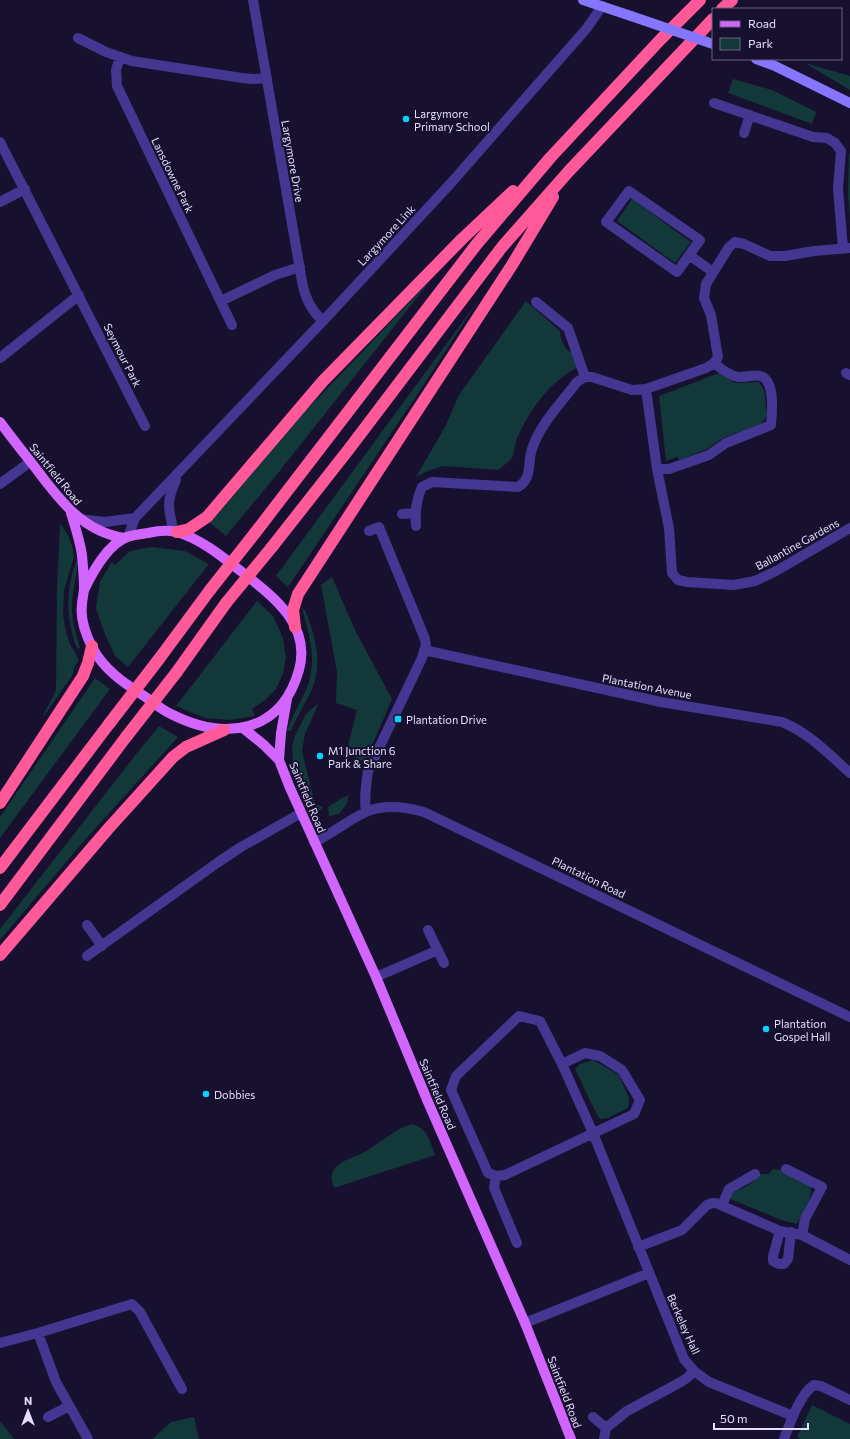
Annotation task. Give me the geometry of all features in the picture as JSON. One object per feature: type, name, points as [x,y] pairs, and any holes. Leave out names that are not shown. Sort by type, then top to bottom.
[{"type":"highway","points":[[0,868],[210,590],[453,274],[550,158],[660,40],[700,0]]},
{"type":"highway","points":[[723,8],[732,0]]},
{"type":"highway","points":[[0,905],[176,673],[226,603],[349,449],[502,248],[569,171],[712,20]]},
{"type":"highway","points":[[175,532],[189,529],[207,517],[323,381],[462,239],[550,158]]},
{"type":"highway","points":[[295,627],[293,610],[298,594],[520,253],[569,171]]},
{"type":"highway","points":[[0,803],[83,676],[92,646]]},
{"type":"highway","points":[[0,955],[108,829],[173,758],[186,747],[224,730]]},
{"type":"main road","points":[[583,0],[712,44]]},
{"type":"main road","points":[[759,60],[775,66],[850,103]]},
{"type":"main road","name":"Saintfield Road","points":[[0,422],[50,489],[75,516],[101,532],[113,537],[127,538]]},
{"type":"main road","points":[[75,516],[81,553],[84,590],[81,608],[84,628],[98,658],[121,681],[170,714],[206,727],[224,730],[243,728],[267,718],[287,699],[296,683],[301,663],[301,643],[289,615],[269,593],[211,548],[196,540],[175,532],[156,531],[127,538],[115,545],[101,559],[84,590]]},
{"type":"main road","name":"Saintfield Road","points":[[279,760],[281,733],[287,699]]},
{"type":"main road","name":"Saintfield Road","points":[[243,728],[264,745],[279,760],[301,813],[376,977],[428,1102],[525,1323],[571,1439]]},
{"type":"street","name":"Largymore Drive","points":[[254,0],[300,267],[307,298],[312,309],[323,321]]},
{"type":"street","name":"Largymore Link","points":[[127,538],[135,518],[323,321],[451,183],[587,28],[602,6]]},
{"type":"street","points":[[78,38],[106,52],[146,64],[242,78],[267,78]]},
{"type":"street","name":"Lansdowne Park","points":[[120,57],[116,70],[117,86],[232,325]]},
{"type":"street","points":[[416,526],[417,497],[422,486],[432,482],[518,487],[525,483],[531,450],[537,435],[577,382],[585,377],[592,377],[632,390],[646,389],[706,368],[714,363],[718,357],[717,346],[711,315],[704,298],[706,284],[729,247],[735,242],[744,244],[770,256],[785,256],[847,248],[838,190],[841,151],[835,143],[827,138],[813,137],[714,103]]},
{"type":"street","points":[[744,133],[750,115]]},
{"type":"street","name":"Seymour Park","points":[[0,142],[146,426]]},
{"type":"street","points":[[0,202],[25,190]]},
{"type":"street","points":[[630,190],[700,240],[689,255],[677,272],[606,222],[630,190]]},
{"type":"street","points":[[689,255],[713,272]]},
{"type":"street","points":[[221,301],[275,275],[300,267]]},
{"type":"street","points":[[0,358],[79,295]]},
{"type":"street","points":[[536,302],[568,328],[585,377]]},
{"type":"street","points":[[657,469],[669,469],[709,455],[726,443],[771,425],[771,396],[768,382],[763,377],[739,377],[729,374],[714,363]]},
{"type":"street","name":"Ballantine Gardens","points":[[646,389],[657,469],[669,528],[672,573],[678,580],[734,585],[755,581],[776,571],[850,528]]},
{"type":"street","points":[[0,484],[30,462]]},
{"type":"street","name":"Largymore Link","points":[[175,532],[168,503],[170,494],[180,472]]},
{"type":"street","points":[[402,514],[416,513]]},
{"type":"street","points":[[75,516],[105,522],[135,518]]},
{"type":"street","points":[[366,812],[366,785],[368,772],[424,650],[425,639],[379,527],[369,531]]},
{"type":"street","name":"Plantation Avenue","points":[[424,650],[660,702],[782,722],[792,726],[814,741],[850,773]]},
{"type":"street","name":"Plantation Road","points":[[314,842],[366,812],[391,807],[424,812],[850,1017]]},
{"type":"street","points":[[87,956],[241,847],[301,813]]},
{"type":"street","points":[[87,925],[102,946]]},
{"type":"street","points":[[428,930],[444,963]]},
{"type":"street","points":[[376,977],[438,950]]},
{"type":"street","name":"Berkeley Hall","points":[[496,1176],[488,1173],[451,1090],[456,1076],[519,1016],[540,1021],[562,1064],[593,1133],[684,1359],[694,1371],[709,1382],[793,1416]]},
{"type":"street","points":[[517,1243],[494,1188],[496,1176],[505,1175],[634,1114],[640,1100],[622,1070],[600,1056],[585,1053],[562,1064]]},
{"type":"street","points":[[786,1170],[822,1187],[806,1219],[802,1235]]},
{"type":"street","points":[[722,1205],[729,1189],[754,1174]]},
{"type":"street","points":[[638,1247],[682,1230],[707,1205],[712,1203],[722,1205],[780,1231],[802,1235],[846,1258]]},
{"type":"street","points":[[780,1231],[773,1256],[773,1261],[779,1264],[784,1264],[788,1259],[791,1232]]},
{"type":"street","points":[[525,1323],[649,1273]]},
{"type":"street","points":[[0,1343],[132,1304],[140,1312],[182,1389]]},
{"type":"street","points":[[38,1333],[56,1382],[88,1439]]},
{"type":"street","points":[[604,1439],[606,1428],[627,1411],[679,1383],[694,1371]]},
{"type":"street","points":[[784,1439],[793,1416],[808,1389],[814,1385],[821,1386],[850,1400]]},
{"type":"street","points":[[48,1417],[69,1406]]},
{"type":"street","points":[[593,1417],[606,1428]]},
{"type":"green space","points":[[805,63],[850,76],[850,90]]},
{"type":"green space","points":[[733,79],[772,90],[816,112],[812,124],[728,93]]},
{"type":"green space","points":[[850,153],[850,218],[848,194]]},
{"type":"green space","points":[[632,199],[691,242],[675,263],[617,221]]},
{"type":"green space","points":[[431,280],[274,478],[226,536],[210,523],[299,418]]},
{"type":"green space","points":[[480,298],[417,395],[288,587],[276,576]]},
{"type":"green space","points":[[526,301],[560,331],[561,339],[566,349],[572,353],[578,367],[551,387],[536,405],[518,437],[512,458],[498,470],[443,466],[416,477],[445,427],[459,395]]},
{"type":"green space","points":[[719,373],[735,383],[759,382],[764,390],[767,416],[760,425],[725,437],[707,449],[680,460],[677,457],[666,461],[659,396]]},
{"type":"green space","points":[[60,524],[68,535],[73,549],[74,557],[64,590],[63,615],[66,632],[70,644],[78,658],[78,662],[72,676],[41,720],[56,690],[57,589]]},
{"type":"green space","points":[[151,547],[185,551],[209,564],[128,667],[115,656],[104,632],[96,608],[100,581],[112,562],[115,565],[130,551]]},
{"type":"green space","points":[[78,557],[73,590],[72,615],[80,648],[78,649],[70,623],[68,604],[72,575]]},
{"type":"green space","points":[[332,577],[355,630],[392,699],[365,762],[346,754],[357,710],[336,703],[337,672],[321,585]]},
{"type":"green space","points":[[257,601],[273,616],[283,638],[286,658],[283,674],[276,689],[265,700],[252,709],[255,716],[230,720],[205,718],[176,706]]},
{"type":"green space","points":[[302,608],[305,610],[315,639],[317,669],[310,694],[291,731],[287,731],[303,697],[311,675],[311,646]]},
{"type":"green space","points":[[95,678],[110,689],[0,838],[0,817]]},
{"type":"green space","points":[[319,703],[305,734],[302,751],[315,804],[323,807],[317,814],[310,803],[298,776],[293,762],[292,747],[295,735],[306,714]]},
{"type":"green space","points":[[159,726],[178,737],[84,841],[0,940],[0,929]]},
{"type":"green space","points":[[349,795],[346,805],[339,814],[329,816],[328,807]]},
{"type":"green space","points":[[593,1060],[619,1075],[629,1098],[628,1108],[608,1118],[601,1119],[597,1115],[575,1069],[580,1064]]},
{"type":"green space","points":[[412,1124],[422,1129],[428,1136],[435,1155],[334,1188],[332,1172],[336,1167],[368,1150],[405,1126]]},
{"type":"green space","points":[[773,1169],[783,1170],[810,1185],[811,1194],[805,1210],[797,1224],[781,1220],[728,1198],[735,1191],[749,1185],[759,1174],[769,1174]]},
{"type":"green space","points":[[812,1405],[850,1424],[850,1439],[801,1439],[797,1437]]},
{"type":"green space","points":[[194,1417],[199,1439],[152,1439],[171,1422]]},
{"type":"green space","points":[[0,1421],[14,1439],[0,1439]]},
{"type":"place","name":"Largymore Primary School","points":[[406,119]]},
{"type":"place","name":"Plantation Drive","points":[[398,719]]},
{"type":"place","name":"M1 Junction 6 Park & Share","points":[[320,756]]},
{"type":"place","name":"Plantation Gospel Hall","points":[[766,1029]]},
{"type":"place","name":"Dobbies","points":[[206,1094]]}]
